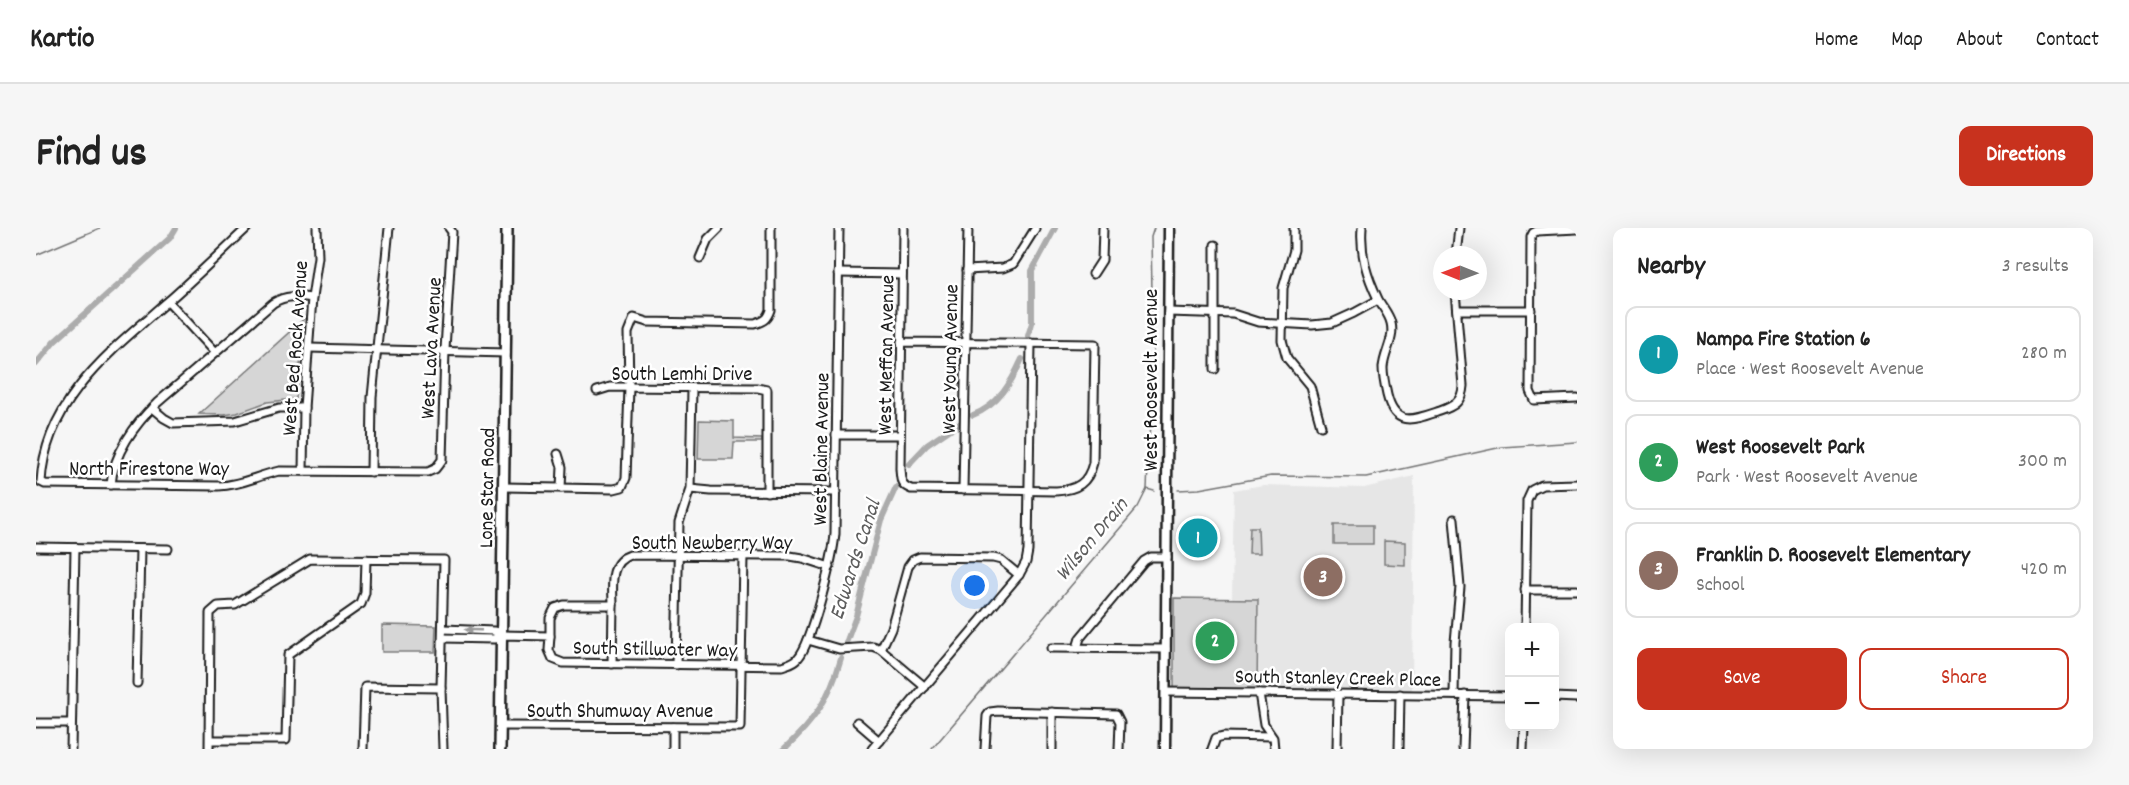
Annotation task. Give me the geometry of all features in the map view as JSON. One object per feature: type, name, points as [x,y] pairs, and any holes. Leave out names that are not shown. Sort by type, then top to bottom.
[{"type":"main road","name":"Lone Star Road","points":[[500,749],[507,228]]},
{"type":"street","points":[[215,353],[168,302],[247,228]]},
{"type":"street","name":"West Bed Rock Avenue","points":[[303,471],[304,408],[312,298],[318,257],[317,228]]},
{"type":"street","points":[[371,472],[372,397],[389,228]]},
{"type":"street","name":"West Lava Avenue","points":[[435,469],[442,460],[445,350],[452,232],[449,228]]},
{"type":"street","points":[[700,258],[708,239],[719,228]]},
{"type":"street","points":[[504,487],[614,489],[622,487],[626,478],[628,333],[634,318],[647,322],[755,324],[763,322],[768,318],[771,310],[771,228]]},
{"type":"street","name":"West Blaine Avenue","points":[[793,662],[802,652],[808,640],[830,567],[835,534],[838,228]]},
{"type":"street","name":"West Meffan Avenue","points":[[903,228],[901,482],[905,487],[912,489],[963,490]]},
{"type":"street","name":"West Young Avenue","points":[[963,490],[968,228]]},
{"type":"street","points":[[1094,274],[1102,260],[1103,228]]},
{"type":"street","name":"West Roosevelt Avenue","points":[[1165,749],[1169,228]]},
{"type":"street","points":[[1294,228],[1294,250],[1283,288],[1282,340],[1287,358],[1310,386],[1321,426]]},
{"type":"street","points":[[1362,228],[1363,261],[1392,328],[1383,368],[1391,409],[1395,416],[1402,419],[1440,411],[1456,405],[1460,400],[1463,386],[1455,300]]},
{"type":"street","points":[[1457,246],[1459,228]]},
{"type":"street","points":[[967,270],[1003,268],[1013,264],[1035,229]]},
{"type":"street","points":[[1577,229],[1533,233],[1531,237],[1530,391],[1534,400],[1577,398]]},
{"type":"street","points":[[1215,245],[1215,369]]},
{"type":"street","points":[[838,273],[903,274]]},
{"type":"street","points":[[111,485],[114,463],[141,419],[152,408],[258,315],[283,297],[312,298]]},
{"type":"street","points":[[1168,312],[1233,314],[1258,322],[1312,326],[1332,322],[1378,300]]},
{"type":"street","name":"North Firestone Way","points":[[168,302],[110,351],[81,384],[63,411],[45,449],[41,482],[45,484],[238,485],[260,475],[279,471],[428,472],[435,469]]},
{"type":"street","points":[[1456,310],[1531,310]]},
{"type":"street","points":[[901,342],[1095,344],[1093,463],[1086,480],[1070,491],[963,490]]},
{"type":"street","points":[[873,749],[1019,574],[1026,562],[1031,343]]},
{"type":"street","points":[[309,348],[506,353]]},
{"type":"street","name":"South Lemhi Drive","points":[[597,391],[610,387],[758,388],[767,390],[767,492]]},
{"type":"street","points":[[676,665],[678,555],[681,514],[690,489],[692,389]]},
{"type":"street","points":[[152,408],[173,423],[235,421],[279,408],[304,408]]},
{"type":"street","points":[[836,435],[900,435]]},
{"type":"street","points":[[558,454],[562,467],[561,488]]},
{"type":"street","points":[[1525,623],[1527,501],[1532,490],[1542,485],[1577,484]]},
{"type":"street","points":[[690,489],[836,492]]},
{"type":"street","points":[[1454,519],[1460,587],[1455,642],[1454,695]]},
{"type":"street","points":[[36,547],[168,549]]},
{"type":"street","points":[[71,749],[75,548]]},
{"type":"street","points":[[137,683],[140,549]]},
{"type":"street","name":"South Newberry Way","points":[[613,605],[614,573],[620,560],[630,555],[802,558],[830,567]]},
{"type":"street","points":[[742,666],[743,556]]},
{"type":"street","points":[[1077,648],[1080,638],[1144,561],[1151,557],[1167,556]]},
{"type":"street","points":[[881,650],[891,628],[908,567],[913,560],[921,557],[993,558],[1001,560],[1019,574]]},
{"type":"street","points":[[209,749],[210,613],[218,606],[235,605],[310,559],[444,560],[441,688],[443,749]]},
{"type":"street","points":[[210,740],[285,740],[288,655],[361,604],[365,593],[366,559]]},
{"type":"street","points":[[1525,590],[1577,590]]},
{"type":"street","points":[[550,636],[550,618],[555,608],[564,604],[613,605],[612,664]]},
{"type":"street","points":[[444,629],[494,631],[502,635]]},
{"type":"street","points":[[443,638],[494,639],[502,635]]},
{"type":"street","name":"South Stillwater Way","points":[[502,635],[550,636],[549,650],[553,659],[563,663],[782,666],[793,662]]},
{"type":"street","points":[[808,640],[839,650],[873,647],[881,650],[925,687]]},
{"type":"street","points":[[1051,648],[1166,649]]},
{"type":"street","name":"South Shumway Avenue","points":[[500,726],[740,728],[742,666]]},
{"type":"street","points":[[363,749],[365,687],[441,688]]},
{"type":"street","name":"South Stanley Creek Place","points":[[1166,692],[1505,696]]},
{"type":"street","points":[[1259,693],[1264,725],[1273,738],[1274,749]]},
{"type":"street","points":[[1337,749],[1338,694]]},
{"type":"street","points":[[1399,749],[1400,694]]},
{"type":"street","points":[[1463,749],[1465,695]]},
{"type":"street","points":[[1559,697],[1577,698]]},
{"type":"street","points":[[985,749],[987,716],[990,712],[998,711],[1116,714],[1120,722],[1119,749]]},
{"type":"street","points":[[1052,712],[1052,749]]},
{"type":"street","points":[[857,722],[879,741]]},
{"type":"street","points":[[36,723],[71,723]]},
{"type":"street","points":[[673,727],[673,749]]},
{"type":"street","points":[[1524,731],[1524,749]]},
{"type":"street","points":[[1212,749],[1216,738],[1224,736],[1271,737]]},
{"type":"shaded area","points":[[306,317],[296,399],[267,402],[237,413],[199,414]]},
{"type":"shaded area","points":[[699,420],[734,421],[734,438],[762,439],[762,442],[734,442],[733,459],[698,459]]},
{"type":"shaded area","points":[[1414,476],[1412,692],[1257,690],[1258,600],[1232,599],[1234,490],[1263,485],[1364,488]]},
{"type":"shaded area","points":[[1334,525],[1373,525],[1373,544],[1334,544]]},
{"type":"shaded area","points":[[1250,527],[1258,527],[1259,554],[1249,554]]},
{"type":"shaded area","points":[[1384,541],[1405,542],[1405,565],[1384,564]]},
{"type":"shaded area","points":[[1174,598],[1258,599],[1257,690],[1176,689],[1174,687]]},
{"type":"shaded area","points":[[382,625],[436,626],[435,652],[382,652]]},
{"type":"waterway","points":[[36,255],[100,228]]},
{"type":"waterway","points":[[36,364],[54,342],[170,238],[176,228]]},
{"type":"waterway","name":"Edwards Canal","points":[[1028,336],[1032,323],[1032,271],[1055,228]]},
{"type":"waterway","name":"Wilson Drain","points":[[932,749],[1138,507],[1147,489],[1153,349],[1151,237],[1154,228]]},
{"type":"waterway","name":"Edwards Canal","points":[[973,415],[997,399],[1022,359]]},
{"type":"waterway","name":"Edwards Canal","points":[[909,464],[927,445],[958,424]]},
{"type":"waterway","points":[[1178,490],[1199,489],[1271,476],[1366,477],[1502,447],[1577,442]]},
{"type":"waterway","name":"Edwards Canal","points":[[846,643],[856,616],[881,520],[896,487]]},
{"type":"waterway","name":"Wilson Drain","points":[[1147,489],[1154,491]]},
{"type":"waterway","name":"Edwards Canal","points":[[784,749],[820,708],[841,658]]},
{"type":"place","name":"Nampa Fire Station 6","points":[[1198,538]]},
{"type":"place","name":"Franklin D. Roosevelt Elementary","points":[[1323,577]]},
{"type":"place","name":"West Roosevelt Park","points":[[1215,641]]}]
